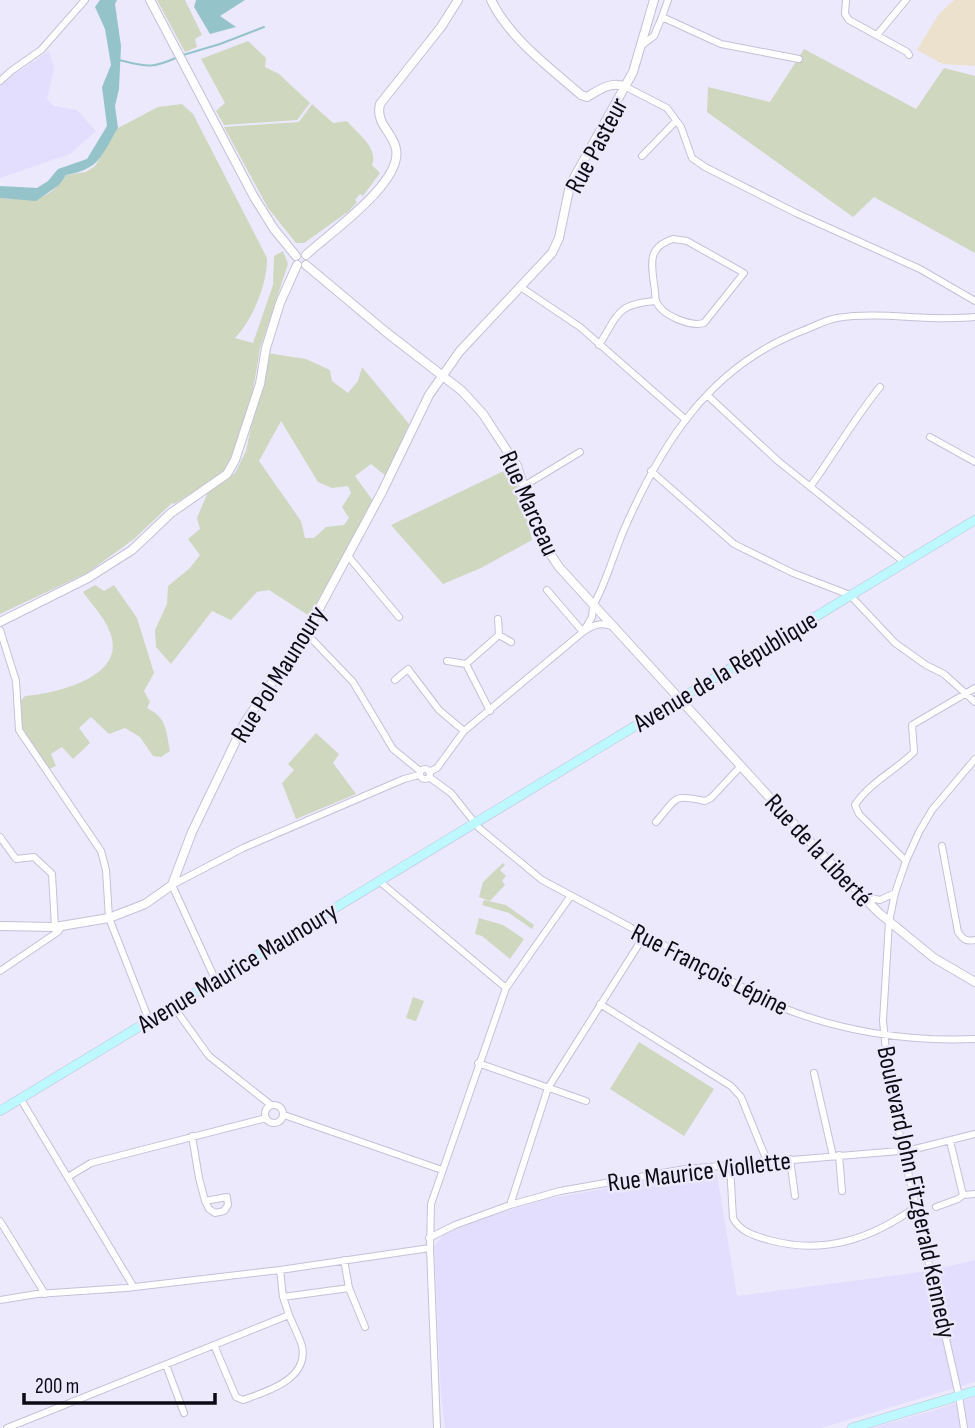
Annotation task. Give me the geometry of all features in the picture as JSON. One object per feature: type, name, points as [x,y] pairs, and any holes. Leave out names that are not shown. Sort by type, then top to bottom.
[{"type":"main road","name":"Avenue de la République","points":[[474,823],[975,520]]},
{"type":"main road","name":"Avenue Maurice Maunoury","points":[[0,1111],[474,823]]},
{"type":"main road","points":[[852,1428],[975,1391]]},
{"type":"street","points":[[0,81],[41,50],[85,0]]},
{"type":"street","name":"Rue Marceau","points":[[150,0],[269,223],[301,260],[462,391],[483,414],[509,452],[524,486],[534,522],[548,552],[593,606],[680,698]]},
{"type":"street","points":[[0,622],[99,571],[132,550],[171,513],[227,474],[235,460],[260,384],[266,348],[280,303],[301,260],[352,216],[378,189],[395,166],[396,147],[379,119],[380,104],[441,27],[458,0]]},
{"type":"street","points":[[491,0],[500,18],[525,46],[581,95],[587,97],[611,85],[620,84],[655,100],[667,108],[677,121],[692,158],[705,167],[796,213],[920,269],[975,301]]},
{"type":"street","name":"Rue Pasteur","points":[[442,375],[491,316],[522,288],[552,254],[559,238],[570,185],[626,87],[642,45],[654,0]]},
{"type":"street","points":[[642,45],[653,36],[668,0]]},
{"type":"street","points":[[846,0],[845,14],[849,20],[909,55]]},
{"type":"street","points":[[877,35],[906,0]]},
{"type":"street","points":[[662,17],[722,44],[799,59]]},
{"type":"street","points":[[642,156],[677,121]]},
{"type":"street","points":[[673,239],[687,241],[744,273],[704,323],[688,324],[661,309],[656,301],[652,258],[655,250],[673,239]]},
{"type":"street","points":[[522,288],[580,327],[686,420]]},
{"type":"street","points":[[599,345],[621,309],[633,303],[656,301]]},
{"type":"street","points":[[583,632],[592,617],[593,606],[662,451],[686,420],[735,367],[783,338],[835,318],[948,320],[975,317]]},
{"type":"street","name":"Rue Pol Maunoury","points":[[172,885],[192,832],[245,722],[306,634],[383,492],[416,420],[442,375]]},
{"type":"street","points":[[810,487],[836,452],[854,420],[880,387]]},
{"type":"street","points":[[707,396],[810,487],[904,562]]},
{"type":"street","points":[[930,437],[975,462]]},
{"type":"street","points":[[524,486],[580,452]]},
{"type":"street","points":[[651,471],[734,544],[793,573],[850,595],[895,643],[944,674],[975,702]]},
{"type":"street","points":[[348,556],[399,617]]},
{"type":"street","points":[[547,590],[583,632]]},
{"type":"street","points":[[498,619],[499,635]]},
{"type":"street","points":[[0,926],[59,926],[109,918],[145,904],[172,885],[271,836],[424,769],[429,774],[437,768],[464,731],[583,632],[602,623],[612,626]]},
{"type":"street","points":[[0,630],[16,681],[19,730],[101,851],[106,870],[109,918],[149,1020]]},
{"type":"street","points":[[306,634],[353,682],[393,749],[420,773]]},
{"type":"street","points":[[499,635],[512,642]]},
{"type":"street","points":[[466,664],[499,635]]},
{"type":"street","points":[[447,661],[466,664]]},
{"type":"street","points":[[466,664],[490,711]]},
{"type":"street","points":[[395,680],[408,669],[439,710],[464,731]]},
{"type":"street","points":[[906,861],[859,814],[855,805],[860,797],[914,752],[912,725],[975,688]]},
{"type":"street","name":"Rue de la Liberté","points":[[680,698],[862,897],[934,958],[975,982]]},
{"type":"street","name":"Boulevard John Fitzgerald Kennedy","points":[[964,1428],[960,1396],[904,1149],[883,1021],[889,922],[906,861],[932,810],[975,759]]},
{"type":"street","points":[[656,822],[678,798],[685,795],[705,801],[711,798],[741,766]]},
{"type":"street","name":"Rue François Lépine","points":[[429,774],[451,793],[474,823],[514,859],[556,889],[776,1005],[806,1018],[840,1027],[944,1040],[975,1038]]},
{"type":"street","points":[[0,837],[16,859],[34,857],[52,874],[60,931],[0,971]]},
{"type":"street","points":[[942,846],[958,932],[963,939],[970,942],[975,940]]},
{"type":"street","points":[[379,881],[506,988]]},
{"type":"street","points":[[172,885],[215,979]]},
{"type":"street","points":[[862,897],[880,901],[895,893]]},
{"type":"street","points":[[437,1428],[429,1238],[431,1205],[506,988],[570,897]]},
{"type":"street","points":[[510,1205],[548,1088],[644,936]]},
{"type":"street","points":[[600,1004],[731,1087],[741,1097],[767,1161]]},
{"type":"street","points":[[173,1006],[209,1056],[271,1105],[280,1107],[284,1115],[442,1170]]},
{"type":"street","points":[[478,1063],[586,1101]]},
{"type":"street","points":[[814,1073],[836,1155],[842,1191]]},
{"type":"street","points":[[20,1098],[133,1286]]},
{"type":"street","points":[[266,1118],[266,1109],[271,1105]]},
{"type":"street","points":[[68,1177],[91,1163],[266,1118],[276,1123],[284,1115]]},
{"type":"street","name":"Rue Maurice Viollette","points":[[429,1238],[455,1225],[510,1205],[560,1191],[685,1169],[922,1149],[975,1134]]},
{"type":"street","points":[[192,1136],[205,1201]]},
{"type":"street","points":[[950,1140],[963,1195]]},
{"type":"street","points":[[790,1159],[795,1196]]},
{"type":"street","points":[[730,1164],[733,1218],[736,1224],[754,1236],[778,1242],[801,1246],[831,1246],[864,1235],[917,1206]]},
{"type":"street","points":[[936,1207],[963,1195],[975,1194]]},
{"type":"street","points":[[0,1221],[45,1294]]},
{"type":"street","points":[[0,1300],[280,1270],[430,1248]]},
{"type":"street","points":[[344,1260],[349,1288],[365,1327]]},
{"type":"street","points":[[214,1345],[236,1397],[243,1400],[290,1380],[299,1364],[303,1348],[283,1297],[280,1270]]},
{"type":"street","points":[[283,1297],[349,1288]]},
{"type":"street","points":[[7,1428],[289,1315]]},
{"type":"street","points":[[166,1365],[184,1413]]},
{"type":"shaded area","points":[[100,0],[117,0],[115,4],[121,46],[119,89],[115,106],[118,128],[103,154],[93,165],[66,175],[59,185],[36,201],[0,198],[0,186],[37,188],[48,181],[58,169],[87,159],[107,126],[102,87],[111,65],[105,29],[95,7]]},
{"type":"shaded area","points":[[157,0],[185,0],[202,35],[195,39],[197,47],[185,52]]},
{"type":"shaded area","points":[[196,0],[245,0],[220,16],[236,27],[210,34],[194,7]]},
{"type":"shaded area","points":[[954,0],[975,0],[975,66],[943,64],[917,50],[938,15]]},
{"type":"shaded area","points":[[248,41],[266,58],[265,67],[279,74],[310,103],[297,120],[224,125],[216,111],[225,103],[201,59]]},
{"type":"shaded area","points":[[804,49],[916,109],[944,68],[975,76],[975,253],[874,197],[853,217],[707,112],[708,87],[770,102]]},
{"type":"shaded area","points":[[49,51],[54,68],[47,99],[54,106],[77,110],[96,131],[70,154],[0,178],[0,84]]},
{"type":"shaded area","points":[[182,104],[193,114],[267,258],[265,278],[258,301],[235,338],[253,343],[273,285],[274,256],[283,251],[288,264],[260,349],[251,402],[235,449],[223,474],[172,503],[134,539],[87,573],[0,614],[0,198],[29,199],[45,196],[66,175],[86,172],[95,166],[118,128],[158,107]]},
{"type":"shaded area","points":[[312,104],[333,123],[347,121],[370,147],[372,165],[380,173],[363,196],[360,194],[355,200],[357,202],[349,211],[304,243],[296,243],[268,208],[224,127],[299,122]]},
{"type":"shaded area","points":[[267,353],[306,359],[330,370],[332,381],[348,393],[358,381],[362,367],[409,424],[386,476],[371,464],[355,476],[373,501],[315,613],[308,615],[269,590],[257,592],[231,620],[212,611],[171,664],[156,647],[155,630],[167,604],[168,586],[190,568],[200,555],[188,539],[200,529],[197,518],[208,492],[235,473],[246,451]],"holes":[[[281,421],[318,482],[332,488],[348,486],[351,493],[342,507],[349,518],[344,525],[326,527],[314,538],[305,538],[301,521],[259,461]]]},
{"type":"shaded area","points":[[510,468],[521,496],[532,540],[481,568],[443,584],[391,525]]},
{"type":"shaded area","points":[[95,585],[104,591],[114,585],[137,618],[154,673],[144,691],[150,702],[147,708],[162,720],[170,751],[161,757],[153,756],[140,737],[125,728],[109,734],[91,717],[79,728],[90,743],[73,759],[62,747],[51,754],[56,766],[47,770],[21,726],[19,703],[25,696],[52,692],[82,682],[106,664],[112,653],[112,639],[104,620],[83,592]]},
{"type":"shaded area","points":[[316,733],[339,754],[333,763],[356,794],[296,819],[282,783],[294,770],[288,764]]},
{"type":"shaded area","points":[[503,863],[505,865],[500,870],[506,876],[502,881],[505,885],[490,901],[479,897],[483,882]]},
{"type":"shaded area","points":[[484,900],[506,905],[534,925],[532,929],[509,913],[482,905]]},
{"type":"shaded area","points":[[479,918],[503,925],[524,939],[510,959],[482,936],[475,934]]},
{"type":"shaded area","points":[[413,997],[424,1001],[416,1021],[406,1018]]},
{"type":"shaded area","points":[[639,1042],[714,1089],[684,1136],[610,1089]]},
{"type":"shaded area","points":[[704,1171],[717,1174],[737,1296],[928,1271],[975,1260],[975,1382],[821,1428],[445,1428],[434,1247],[442,1236],[476,1220],[547,1199]]},
{"type":"shaded area","points":[[975,1397],[975,1428],[872,1428],[935,1410]]},
{"type":"waterway","points":[[183,55],[264,27]]},
{"type":"waterway","points":[[119,60],[149,66],[178,57]]}]
